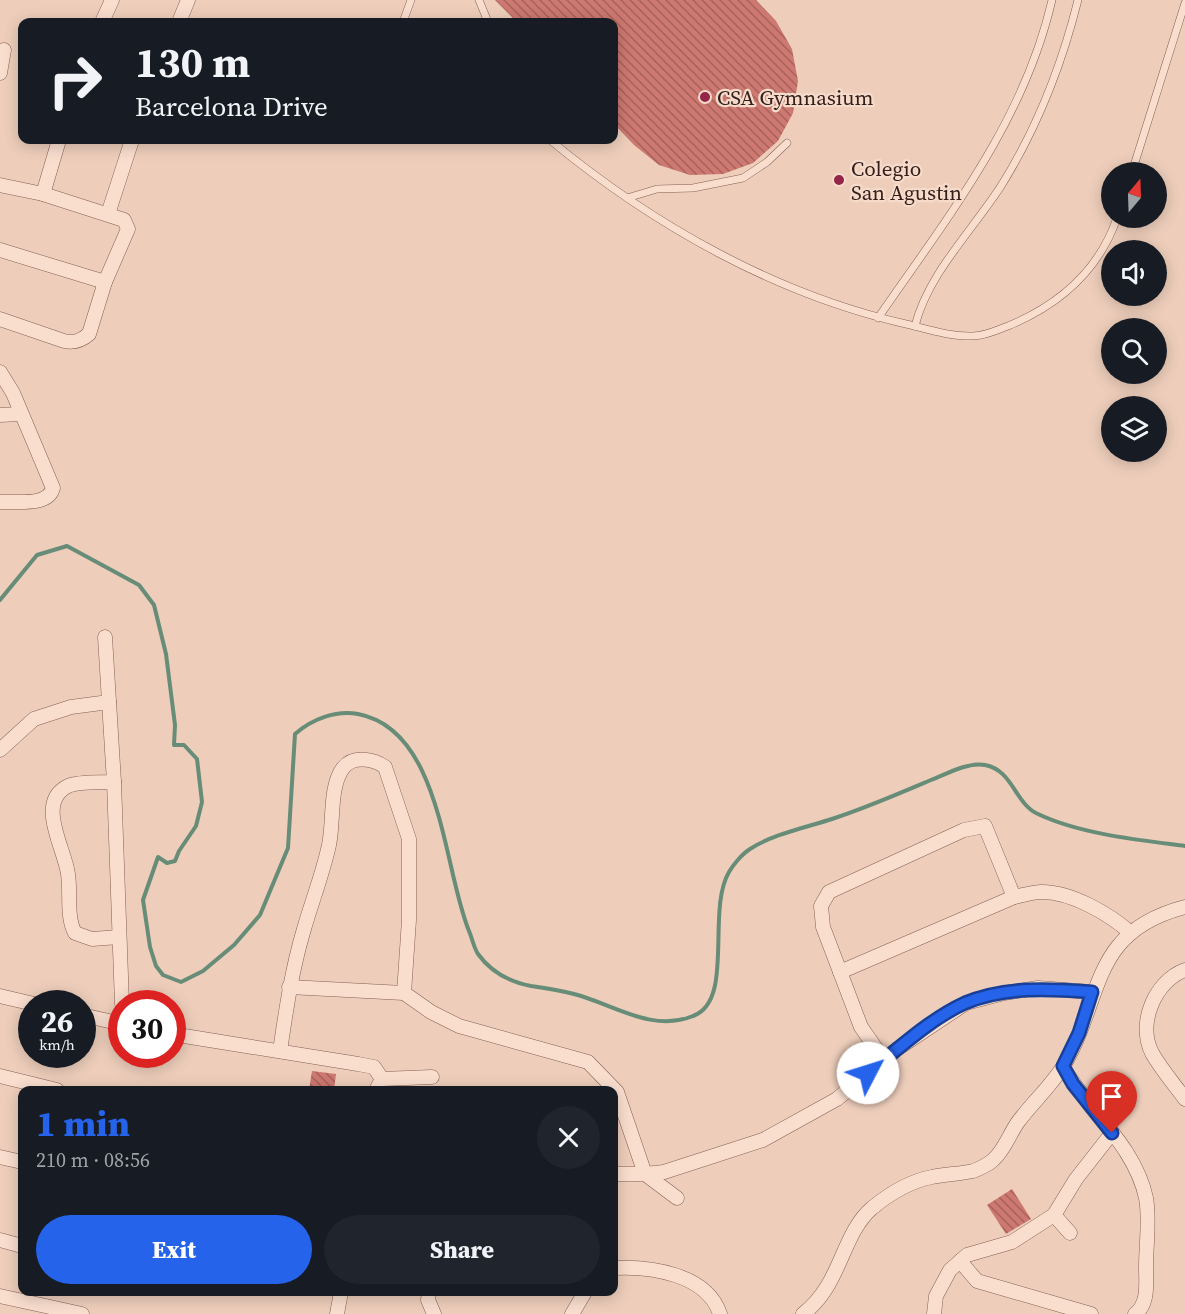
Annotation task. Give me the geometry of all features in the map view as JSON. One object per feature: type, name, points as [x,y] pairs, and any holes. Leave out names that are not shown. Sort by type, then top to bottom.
[{"type":"street","points":[[104,18],[112,0]]},
{"type":"street","points":[[181,18],[188,0]]},
{"type":"street","points":[[0,73],[4,50]]},
{"type":"street","points":[[43,194],[58,144]]},
{"type":"street","points":[[108,214],[131,144]]},
{"type":"street","points":[[0,185],[43,194],[108,214],[124,220],[128,229],[105,282],[89,334],[79,341],[63,341],[0,319]]},
{"type":"street","points":[[0,250],[105,282]]},
{"type":"street","points":[[0,372],[13,393],[53,488],[51,494],[45,499],[0,502]]},
{"type":"street","points":[[0,415],[20,414]]},
{"type":"street","points":[[105,637],[114,782],[121,990]]},
{"type":"street","points":[[0,750],[34,719],[71,707],[109,702]]},
{"type":"street","points":[[280,1051],[289,987],[329,845],[336,785],[343,767],[353,761],[366,759],[376,761],[385,767],[409,839],[409,920],[404,993]]},
{"type":"street","points":[[114,782],[69,786],[56,796],[52,813],[68,874],[70,924],[75,933],[92,939],[119,937]]},
{"type":"street","points":[[884,1060],[861,1027],[823,927],[821,906],[829,892],[964,830],[985,826],[1014,897]]},
{"type":"street","points":[[840,972],[1014,897],[1040,892],[1059,893],[1116,920],[1131,933]]},
{"type":"street","points":[[803,1314],[817,1303],[828,1288],[857,1229],[870,1210],[905,1187],[930,1177],[974,1170],[993,1160],[1018,1122],[1063,1066],[1079,1033],[1102,968],[1131,933],[1170,911],[1185,907]]},
{"type":"street","points":[[1185,970],[1165,982],[1156,995],[1147,1025],[1152,1052],[1185,1099]]},
{"type":"street","points":[[289,987],[404,993],[431,1012],[459,1026],[588,1062],[611,1086]]},
{"type":"street","points":[[618,1174],[664,1172],[764,1140],[837,1099],[884,1060],[966,1003],[1004,993],[1038,988],[1092,992]]},
{"type":"street","points":[[0,996],[18,1000]]},
{"type":"street","points":[[186,1036],[374,1068],[379,1085],[432,1077]]},
{"type":"street","points":[[1063,1066],[1073,1084],[1112,1133],[1135,1167],[1146,1200],[1146,1294],[1140,1310],[1135,1314]]},
{"type":"street","points":[[0,1076],[41,1086]]},
{"type":"street","points":[[618,1095],[645,1174],[677,1198]]},
{"type":"street","points":[[934,1314],[940,1284],[960,1261],[967,1255],[1012,1242],[1054,1215],[1076,1179],[1112,1133]]},
{"type":"street","points":[[0,1157],[18,1161]]},
{"type":"street","points":[[1054,1215],[1070,1233]]},
{"type":"street","points":[[0,1240],[18,1245]]},
{"type":"street","points":[[960,1261],[977,1281],[1091,1314]]},
{"type":"street","points":[[618,1268],[638,1269],[688,1280],[710,1293],[720,1314]]},
{"type":"street","points":[[0,1296],[82,1314]]},
{"type":"street","points":[[337,1314],[340,1296]]},
{"type":"street","points":[[428,1296],[428,1300],[435,1314]]},
{"type":"street","points":[[572,1314],[583,1296]]},
{"type":"lane","points":[[404,18],[411,0]]},
{"type":"lane","points":[[479,0],[486,18]]},
{"type":"lane","points":[[878,318],[953,214],[994,147],[1030,70],[1052,0]]},
{"type":"lane","points":[[915,326],[927,292],[1001,185],[1029,134],[1056,71],[1078,0]]},
{"type":"lane","points":[[1135,162],[1185,3]]},
{"type":"lane","points":[[627,198],[657,189],[693,188],[743,178],[767,162],[787,143]]},
{"type":"lane","points":[[555,144],[600,181],[682,233],[748,268],[850,311],[915,326],[975,336],[1019,321],[1050,305],[1088,270],[1111,237],[1114,228]]},
{"type":"building","name":"CSA Gymnasium","points":[[495,0],[756,0],[776,21],[792,49],[798,81],[793,113],[778,141],[753,163],[723,174],[690,175],[659,165],[634,145],[618,128],[618,18],[513,18]]},
{"type":"building","points":[[312,1071],[336,1074],[334,1086],[310,1086]]},
{"type":"building","points":[[1012,1189],[1031,1219],[1006,1234],[987,1205]]},
{"type":"waterway","points":[[0,600],[37,555],[67,546],[139,585],[154,605],[166,654],[175,725],[174,745],[184,745],[197,759],[202,802],[196,826],[175,861],[167,863],[158,857],[143,900],[150,947],[156,966],[163,975],[181,982],[203,971],[234,945],[260,915],[288,848],[295,734],[317,720],[341,713],[358,714],[386,725],[407,746],[423,773],[445,839],[460,904],[475,949],[483,960],[495,971],[516,982],[574,994],[648,1019],[678,1020],[693,1016],[706,1007],[713,993],[717,974],[723,889],[729,872],[747,851],[779,835],[857,810],[964,767],[985,765],[994,768],[1002,773],[1030,809],[1054,821],[1110,835],[1185,846]]},
{"type":"place","name":"CSA Gymnasium","points":[[705,97]]},
{"type":"place","name":"Colegio San Agustin","points":[[839,180]]},
{"type":"route","points":[[868,1073],[897,1049],[966,1003],[1004,993],[1038,988],[1092,992],[1079,1033],[1063,1066],[1073,1084],[1112,1133]]}]
